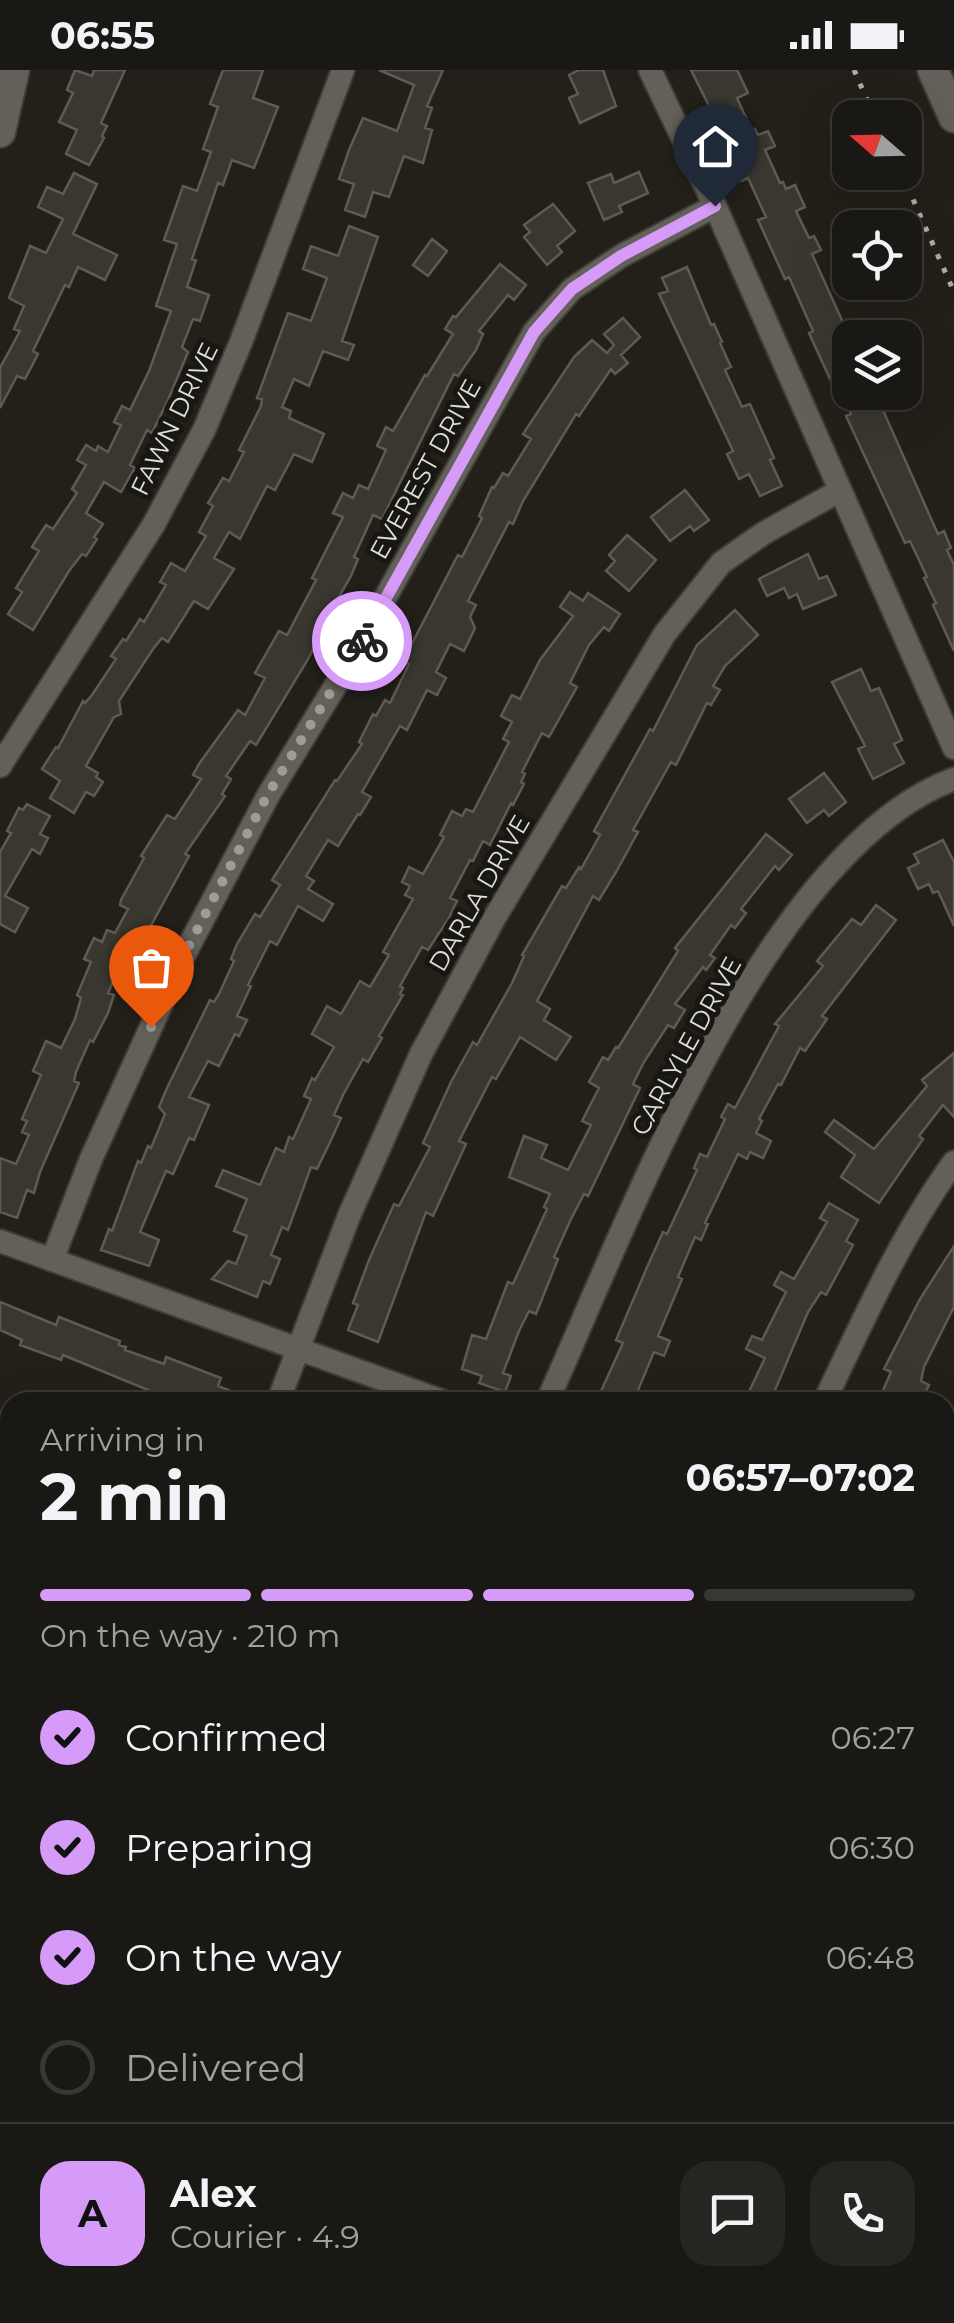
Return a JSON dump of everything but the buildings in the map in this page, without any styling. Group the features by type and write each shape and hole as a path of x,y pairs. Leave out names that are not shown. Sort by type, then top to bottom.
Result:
{"street":[{"path":"0,132 14,70"},
{"name":"FAWN DRIVE","path":"0,766 154,524 204,430 241,342 342,70"},
{"path":"650,70 715,206 954,748"},
{"path":"932,70 954,118"},
{"name":"EVEREST DRIVE","path":"52,1260 91,1159 181,961 268,794 342,675 534,332 572,289 621,256 715,206"},
{"name":"DARLA DRIVE","path":"282,1392 349,1216 421,1054 495,917 664,635 721,563 764,533 839,491"},
{"name":"CARLYLE DRIVE","path":"552,1392 666,1138 717,1037 765,960 806,899 841,858 889,814 934,787 954,780"},
{"path":"829,1392 932,1191 954,1162"},
{"path":"0,1241 417,1392"}],"railway":[{"path":"854,70 867,100"},
{"path":"909,190 954,292"}],"way so far":[{"path":"151,1027 268,794 362,641"}],"route":[{"path":"362,641 534,332 572,289 621,256 715,206"}]}
